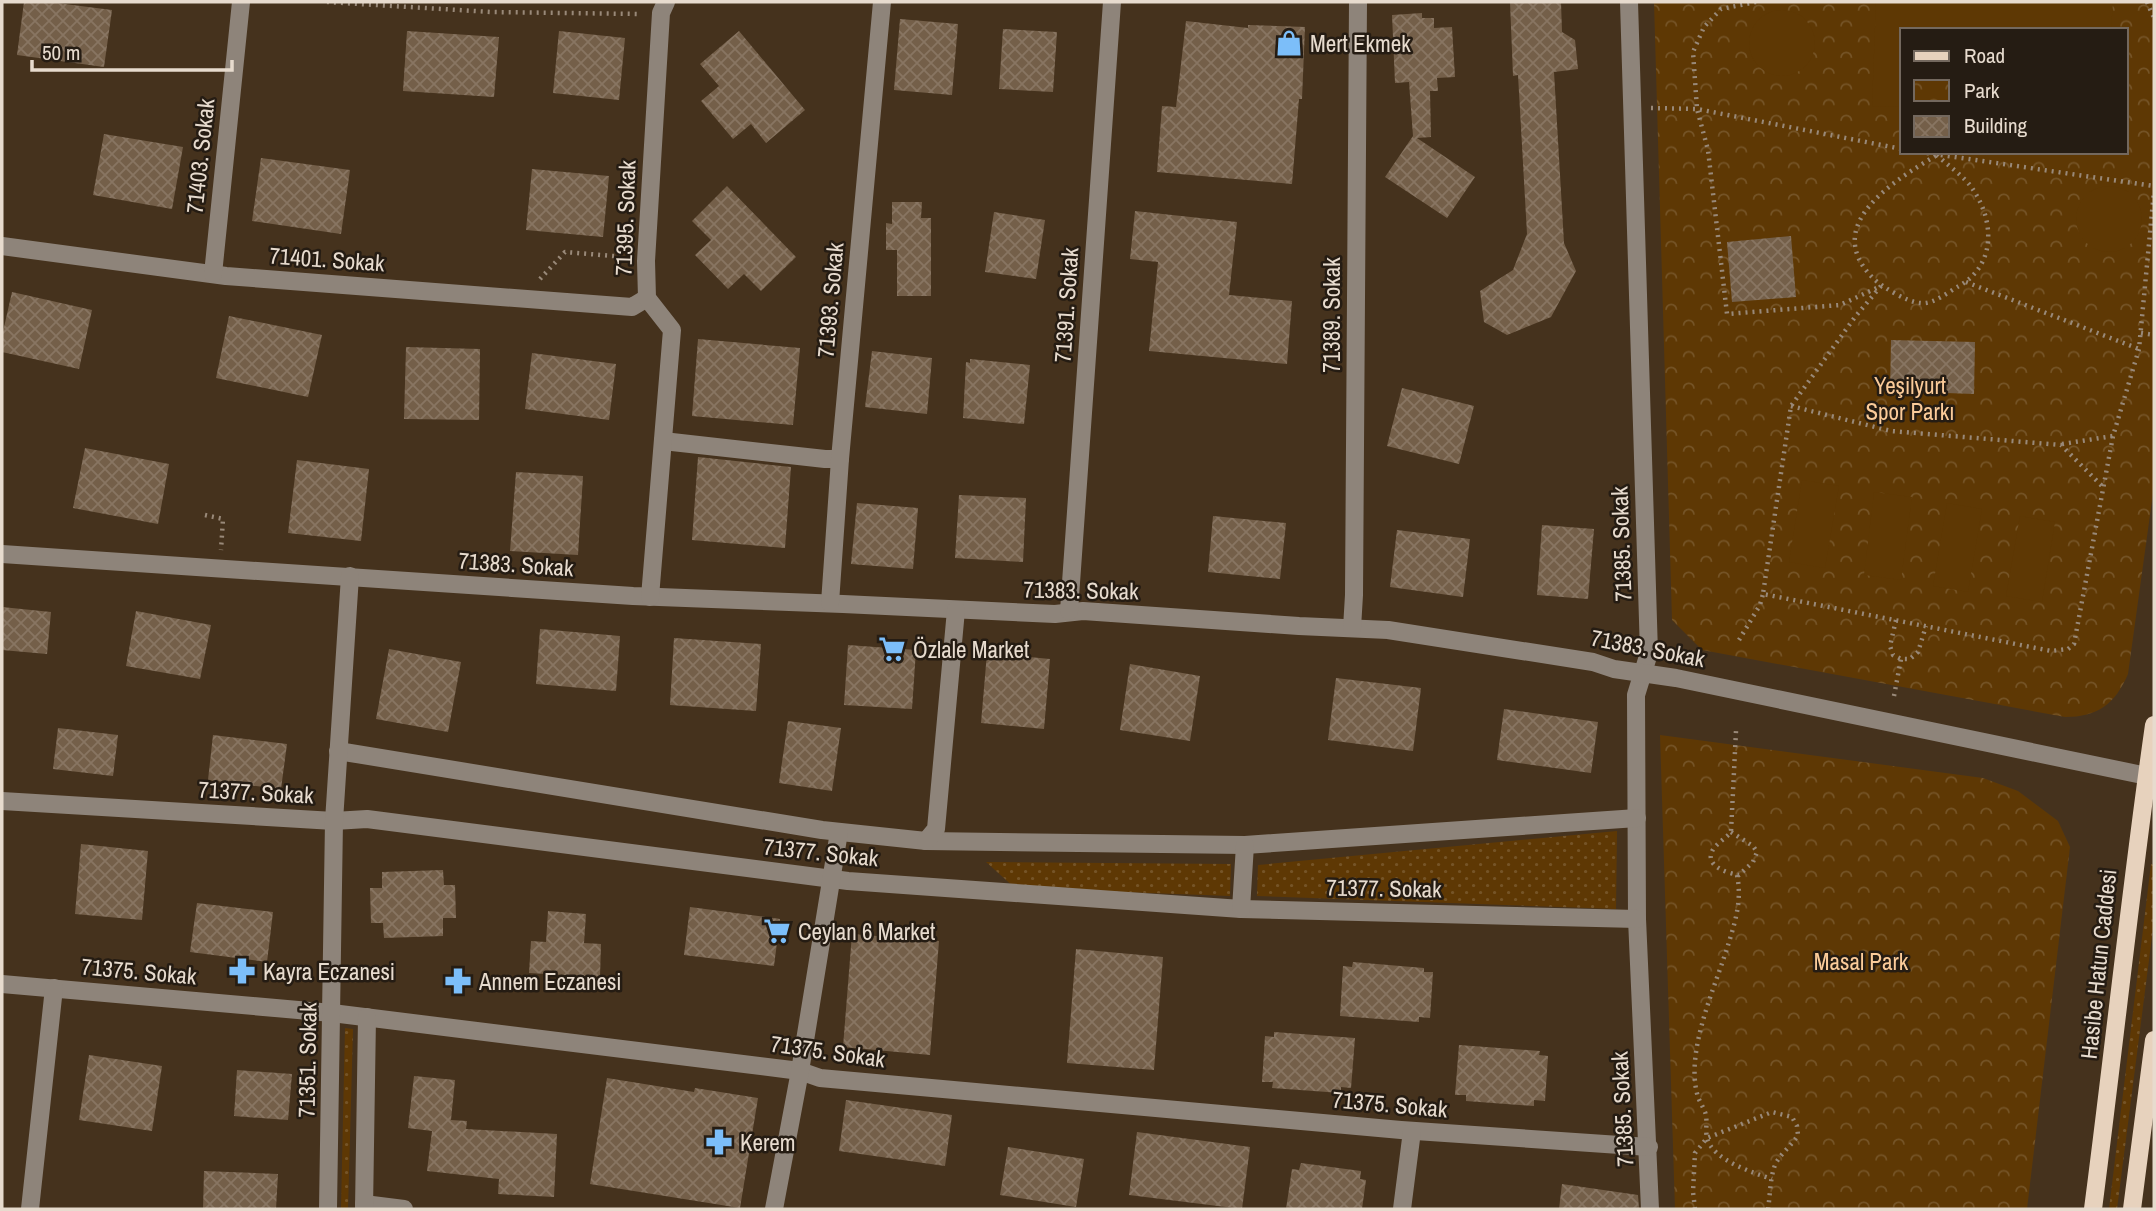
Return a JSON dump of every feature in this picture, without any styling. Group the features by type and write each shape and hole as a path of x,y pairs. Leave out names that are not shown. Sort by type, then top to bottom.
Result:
{"main road":[{"name":"Hasibe Hatun Caddesi","path":"2093,1209 2135,858 2154,725"},
{"path":"2132,1209 2148,1126 2154,1040"}],"street":[{"name":"71403. Sokak","path":"213,274 241,2"},
{"name":"71395. Sokak","path":"650,597 671,330 647,299 646,261 661,13 666,2"},
{"name":"71393. Sokak","path":"830,603 840,458 883,2"},
{"name":"71391. Sokak","path":"1069,611 1112,2"},
{"name":"71389. Sokak","path":"1352,628 1358,2"},
{"name":"71385. Sokak","path":"1629,2 1649,653 1636,695 1637,919 1650,1209"},
{"name":"71401. Sokak","path":"2,246 213,274 632,307 647,299"},
{"path":"663,441 825,459 840,458"},
{"name":"71383. Sokak","path":"2,554 650,597 1055,614 1069,611 1388,630 1593,662 1614,670 1676,678 2147,776"},
{"name":"71351. Sokak","path":"328,1209 334,821 350,576"},
{"path":"926,841 936,829 956,610"},
{"name":"71377. Sokak","path":"338,751 839,832 926,841 1245,845 1637,818"},
{"name":"71377. Sokak","path":"2,802 334,821 367,819 832,880 1241,909 1637,919"},
{"path":"774,1209 800,1071 839,832"},
{"path":"1241,909 1245,845"},
{"name":"71375. Sokak","path":"2,984 367,1017 800,1071 820,1079 1412,1131 1649,1147"},
{"path":"30,1209 54,988"},
{"path":"367,1017 364,1207 404,1209"},
{"path":"1402,1209 1412,1131"}],"path":[{"path":"327,2 492,12 641,13 641,26"},
{"path":"1756,2 1721,9 1704,27 1693,52 1697,109 1708,150 1727,314 1840,305 1881,286"},
{"path":"2147,2 2154,18"},
{"path":"1649,108 1697,109 1900,149"},
{"path":"1928,154 2154,186"},
{"path":"1937,156 1972,188 1989,222 1987,250 1977,272 1966,282 1933,301 1920,303 1881,286 1864,268 1855,246 1857,221 1881,192 1937,156"},
{"path":"1763,594 2051,651 2068,649 2074,644 2113,436 2139,349 2154,191"},
{"path":"537,283 565,252 627,257"},
{"path":"1966,282 2139,349"},
{"path":"1739,640 1760,605 1763,594 1791,406 1855,317 1881,286"},
{"path":"2141,333 2154,335"},
{"path":"1791,406 1891,431 2061,444 2113,436"},
{"path":"2061,444 2103,487"},
{"path":"205,515 223,519 221,554"},
{"path":"1896,620 1890,646 1893,655 1900,659 1910,659 1918,652 1926,626"},
{"path":"1894,696 1900,659"},
{"path":"1736,731 1731,832 1711,854 1712,862 1719,870 1737,875"},
{"path":"1731,832 1753,846 1757,852 1753,862 1737,875"},
{"path":"1737,875 1740,891 1738,913 1695,1063 1698,1096 1706,1114 1707,1138 1711,1148 1743,1170 1772,1179"},
{"path":"1695,1209 1695,1153 1707,1138 1772,1111 1792,1117 1798,1135 1773,1169 1768,1209"}],"green space":[{"name":"Yeşilyurt Spor Parkı","path":"1654,2 2154,2 2154,486 2128,674 2117,693 2104,707 2096,711 2065,717 1702,650 1672,620"},
{"path":"1876,2 2113,2 2111,28 1900,28 1900,107 1872,106"},
{"path":"1782,10 1795,13 1805,20 1812,30 1815,43 1812,56 1805,66 1795,73 1782,76 1769,73 1759,66 1752,56 1749,43 1752,30 1759,20 1769,13"},
{"path":"2109,186 2122,189 2132,196 2139,206 2142,219 2139,232 2132,242 2122,249 2109,252 2096,249 2086,242 2079,232 2076,219 2079,206 2086,196 2096,189"},
{"path":"1802,480 1839,486 1825,568 1789,562"},
{"path":"1874,492 1912,497 1901,580 1864,575"},
{"path":"1947,503 1982,509 1968,592 1933,586"},
{"path":"2020,516 2055,522 2042,602 2006,596"},
{"name":"Masal Park","path":"1660,735 1983,778 2018,791 2058,821 2070,847 2027,1209 1675,1209"},
{"path":"1617,831 1616,909 1257,896 1258,865"},
{"path":"986,862 1231,864 1230,896 1015,888"},
{"path":"2151,864 2154,865 2154,921 2117,1209 2109,1209"},
{"path":"345,1028 353,1029 348,1209 341,1209"}],"building":[{"path":"24,2 49,2 112,10 104,67 17,55"},
{"path":"1510,2 1561,2 1562,32 1575,40 1578,69 1554,72 1564,243 1576,271 1551,317 1507,335 1484,322 1480,291 1513,270 1527,234 1518,75 1513,76"},
{"path":"1422,13 1422,18 1434,18 1434,28 1452,27 1455,77 1437,78 1438,91 1430,91 1431,137 1417,138 1475,177 1447,218 1385,177 1413,136 1409,82 1395,83 1392,15"},
{"path":"900,19 958,24 952,95 894,90"},
{"path":"1186,21 1248,28 1248,25 1305,27 1302,99 1299,99 1292,184 1157,172 1162,106 1176,107"},
{"path":"1003,29 1057,32 1053,92 999,89"},
{"path":"407,31 499,37 494,97 403,91"},
{"path":"559,31 625,38 619,100 553,93"},
{"path":"739,31 805,110 766,143 751,124 733,139 701,101 719,86 700,64"},
{"path":"104,134 183,147 172,209 93,195"},
{"path":"261,158 350,170 341,234 252,221"},
{"path":"532,169 609,176 603,237 526,230"},
{"path":"727,186 796,257 761,291 744,274 728,289 695,255 711,240 692,221"},
{"path":"892,202 922,202 921,218 931,218 931,296 897,296 897,250 886,250 886,223 892,224"},
{"path":"1135,211 1237,222 1229,295 1292,301 1287,364 1149,351 1158,262 1130,259"},
{"path":"994,212 1045,220 1036,279 985,272"},
{"path":"1791,236 1796,297 1732,302 1727,242"},
{"path":"12,292 92,310 79,369 2,352 2,336"},
{"path":"229,316 322,335 308,397 216,378"},
{"path":"698,339 800,348 793,425 692,416"},
{"path":"1891,340 1975,342 1974,394 1890,391"},
{"path":"406,347 480,349 479,420 404,419"},
{"path":"872,351 932,358 927,414 865,407"},
{"path":"532,353 616,364 609,420 525,409"},
{"path":"970,359 1030,365 1024,424 963,418 966,362 970,363"},
{"path":"1402,388 1474,406 1459,464 1387,446"},
{"path":"85,448 169,464 158,524 73,508"},
{"path":"698,457 791,467 785,548 692,540"},
{"path":"297,460 369,469 361,541 288,533"},
{"path":"516,472 583,476 578,555 510,551"},
{"path":"959,495 1026,498 1023,562 955,558"},
{"path":"857,503 918,508 913,569 851,564"},
{"path":"1213,516 1286,523 1280,579 1208,572"},
{"path":"1542,525 1594,529 1588,599 1537,595"},
{"path":"1397,530 1470,539 1463,597 1390,587"},
{"path":"2,607 51,612 47,654 2,650"},
{"path":"136,611 211,625 200,679 126,666"},
{"path":"540,629 620,636 616,691 536,684"},
{"path":"674,638 761,644 756,711 670,705"},
{"path":"848,645 916,650 912,709 844,705"},
{"path":"389,649 461,662 448,732 376,719"},
{"path":"987,653 1050,659 1044,729 981,723"},
{"path":"1130,664 1200,676 1190,741 1120,730"},
{"path":"1336,678 1421,688 1413,751 1328,740"},
{"path":"1504,709 1598,722 1591,773 1497,760"},
{"path":"788,721 841,728 832,791 779,783"},
{"path":"58,728 118,735 113,776 53,769"},
{"path":"213,735 287,744 281,789 208,780"},
{"path":"81,844 148,851 142,920 75,914"},
{"path":"443,870 444,885 455,885 456,918 443,918 443,936 384,938 383,923 371,923 370,888 382,888 382,872"},
{"path":"197,903 273,912 267,962 190,952"},
{"path":"690,907 780,919 774,966 684,955"},
{"path":"548,911 586,914 584,943 601,944 600,977 529,973 531,941 546,942"},
{"path":"852,934 939,941 930,1055 843,1047"},
{"path":"1076,949 1163,957 1154,1070 1067,1063"},
{"path":"1353,962 1424,968 1424,972 1433,972 1430,1018 1419,1017 1419,1022 1340,1016 1343,966 1352,967"},
{"path":"1274,1032 1355,1038 1351,1088 1341,1087 1341,1093 1272,1088 1273,1082 1262,1082 1265,1036 1274,1037"},
{"path":"1459,1045 1540,1051 1539,1055 1548,1056 1545,1101 1534,1100 1534,1106 1466,1101 1466,1095 1455,1095"},
{"path":"89,1055 162,1066 152,1131 79,1120"},
{"path":"237,1070 292,1074 288,1120 234,1116"},
{"path":"414,1076 455,1080 451,1120 467,1121 466,1129 557,1134 554,1197 498,1194 499,1179 427,1171 432,1131 408,1128"},
{"path":"607,1078 694,1092 695,1088 758,1098 740,1208 590,1184"},
{"path":"846,1100 952,1115 945,1166 839,1151"},
{"path":"1137,1132 1250,1147 1242,1209 1129,1195"},
{"path":"1008,1147 1084,1159 1076,1207 1000,1195"},
{"path":"1301,1163 1361,1171 1360,1179 1366,1180 1362,1209 1286,1209 1292,1169 1299,1170"},
{"path":"204,1171 278,1174 276,1209 203,1209"},
{"path":"1562,1184 1638,1195 1639,1209 1559,1209"}],"place":[{"name":"Mert Ekmek","path":"1289,43"},
{"name":"Özlale Market","path":"892,649"},
{"name":"Ceylan 6 Market","path":"777,931"},
{"name":"Kayra Eczanesi","path":"242,971"},
{"name":"Annem Eczanesi","path":"458,981"},
{"name":"Kerem","path":"719,1142"}]}
